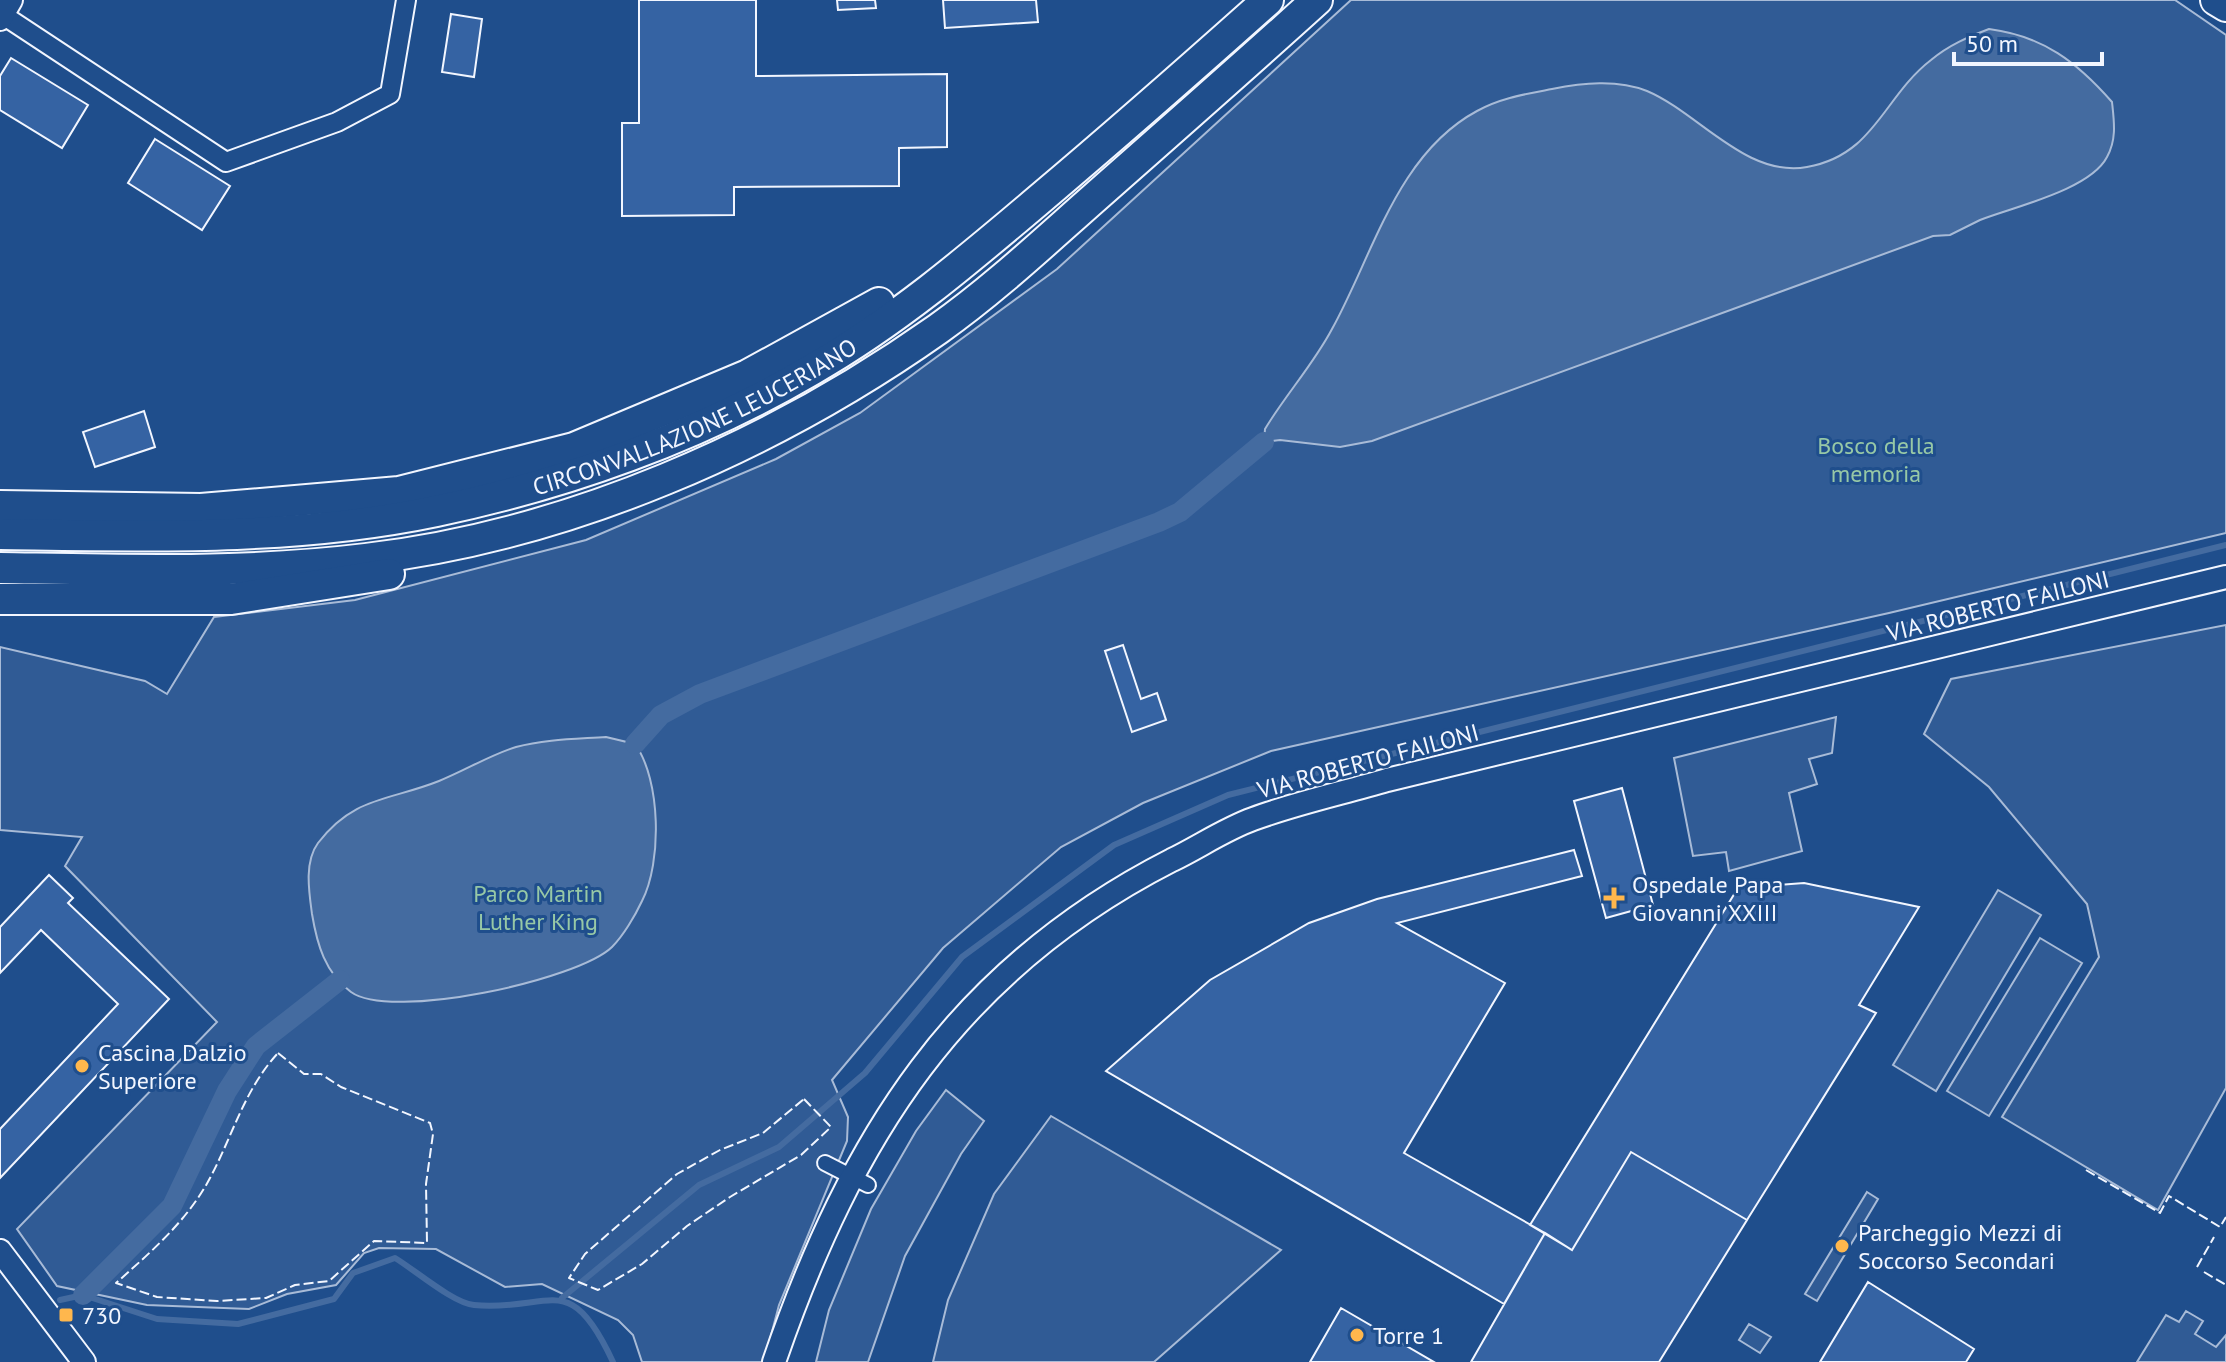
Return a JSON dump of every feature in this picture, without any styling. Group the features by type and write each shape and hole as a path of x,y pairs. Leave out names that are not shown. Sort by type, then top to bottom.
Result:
{"highway":[{"name":"CIRCONVALLAZIONE LEUCERIANO","path":"0,534 222,537 436,511 535,487 618,459 750,403 812,370 931,290 1268,0"},
{"name":"CIRCONVALLAZIONE LEUCERIANO","path":"0,568 221,571 369,559 490,535 613,499 705,461 861,378 938,329 1051,236 1317,0"},
{"path":"2216,0 2226,6"},
{"path":"0,506 201,509 399,492 574,448 748,375 865,313 940,261 989,243"},
{"path":"0,599 231,599 370,579 562,532 613,499"}],"street":[{"path":"5,11 226,162 337,122 390,94 406,0"},
{"name":"VIA ROBERTO FAILONI","path":"774,1362 816,1247 860,1180 913,1076 979,998 1051,934 1133,880 1252,819 1387,780 2226,577"},
{"path":"825,1163 860,1180"},
{"path":"0,1251 84,1362"}],"shaded area":[{"name":"Parco Martin Luther King","path":"1351,0 2175,0 2226,35 2226,533 1889,613 1271,751 1143,803 1061,847 943,948 832,1080 848,1117 847,1141 779,1305 764,1362 642,1362 633,1335 618,1320 542,1284 505,1287 436,1249 379,1248 364,1253 336,1285 287,1294 249,1309 147,1305 57,1286 17,1229 217,1022 65,866 82,837 0,830 0,647 145,681 167,694 214,617 355,600 586,540 776,459 860,413 1057,269"},
{"path":"1989,29 2026,38 2058,53 2086,75 2112,102 2114,130 2110,150 2098,169 2085,179 1950,235 1933,236 1372,441 1340,447 1280,440 1264,442 1265,429 1332,329 1407,179 1426,153 1449,130 1477,111 1513,97 1563,87 1600,83 1636,87 1666,101 1743,154 1785,168 1807,167 1848,150 1863,138 1931,60 1959,42"},
{"path":"2226,625 2226,1088 2158,1210 2002,1117 2099,957 2087,904 1989,787 1924,734 1951,679"},
{"path":"1836,717 1832,753 1809,759 1817,784 1789,793 1802,851 1729,871 1726,852 1693,856 1674,758"},
{"path":"606,737 635,744 644,759 656,821 649,885 632,919 612,947 593,960 562,972 484,993 442,999 404,1002 372,1000 351,992 342,984 329,967 320,947 309,887 311,859 318,843 331,828 359,808 439,781 516,747"},
{"path":"1998,890 2041,915 1936,1091 1893,1065"},
{"path":"2040,938 2082,963 1989,1116 1947,1091"},
{"path":"946,1090 984,1121 961,1154 905,1256 868,1362 816,1362 829,1310 871,1209 916,1131"},
{"path":"1051,1116 1281,1250 1154,1362 933,1362 948,1300 994,1194"},
{"name":"Parcheggio Mezzi di Soccorso Secondari","path":"1867,1192 1878,1199 1817,1301 1805,1294"},
{"path":"2186,1311 2203,1321 2195,1334 2216,1347 2226,1335 2226,1362 2137,1362 2166,1315 2179,1322"},
{"path":"1749,1324 1771,1337 1760,1353 1739,1340"}],"building":[{"path":"639,0 756,0 756,76 947,74 947,147 899,148 899,186 734,187 734,215 622,216 622,123 639,123"},
{"path":"837,0 875,0 876,8 838,10"},
{"path":"943,0 1036,0 1038,22 945,28"},
{"path":"451,14 482,19 474,77 442,72"},
{"path":"11,58 88,105 62,148 0,110 0,76"},
{"path":"155,139 230,186 202,230 128,183"},
{"path":"144,411 155,447 95,467 83,432"},
{"path":"1123,645 1141,699 1157,693 1166,720 1132,732 1105,651"},
{"path":"1622,788 1653,905 1606,918 1574,801"},
{"path":"1574,850 1582,876 1397,923 1505,983 1404,1153 1545,1233 1504,1304 1106,1071 1210,980 1309,923 1377,899"},
{"name":"Cascina Dalzio Superiore","path":"49,875 73,898 68,903 169,999 0,1178 0,1129 118,1004 41,930 0,973 0,927"},
{"path":"1804,883 1919,907 1859,1005 1876,1013 1747,1220 1631,1152 1572,1250 1530,1225 1738,888"},
{"path":"1631,1152 1747,1220 1659,1362 1471,1362 1545,1233 1572,1250"},
{"path":"1868,1282 1974,1349 1966,1362 1820,1362"},
{"name":"Torre 1","path":"1341,1308 1434,1362 1310,1362"}],"waterway":[{"path":"635,744 661,715 700,694 1180,512 1264,442"},
{"path":"562,1298 699,1185 779,1147 865,1073 962,957 1114,845 1228,795 2226,545"},
{"path":"83,1295 172,1206 227,1091 256,1046 340,980"},
{"path":"60,1300 83,1295 157,1319 238,1324 334,1299 353,1273 395,1258 465,1303 501,1306 556,1300 570,1304 584,1314 613,1362"}],"fence":[{"path":"278,1053 304,1074 321,1074 341,1087 430,1123 433,1134 426,1184 427,1243 374,1241 329,1281 295,1285 266,1298 217,1301 157,1297 116,1283 191,1208 210,1178 256,1082 278,1053"},
{"path":"804,1099 831,1127 801,1155 730,1197 687,1226 642,1264 598,1290 569,1278 585,1254 677,1174 720,1150 763,1133 804,1099"},
{"path":"2086,1170 2160,1213 2169,1196 2220,1227 2226,1217"},
{"path":"2197,1267 2214,1237"},
{"path":"2204,1272 2226,1285"}],"place":[{"name":"Ospedale Papa Giovanni XXIII","path":"1614,898"},
{"name":"Cascina Dalzio Superiore","path":"82,1066"},
{"name":"Parcheggio Mezzi di Soccorso Secondari","path":"1842,1246"},
{"name":"730","path":"66,1315"},
{"name":"Torre 1","path":"1357,1335"}],"park label":[{"name":"Bosco della memoria","path":"1876,459"}]}
